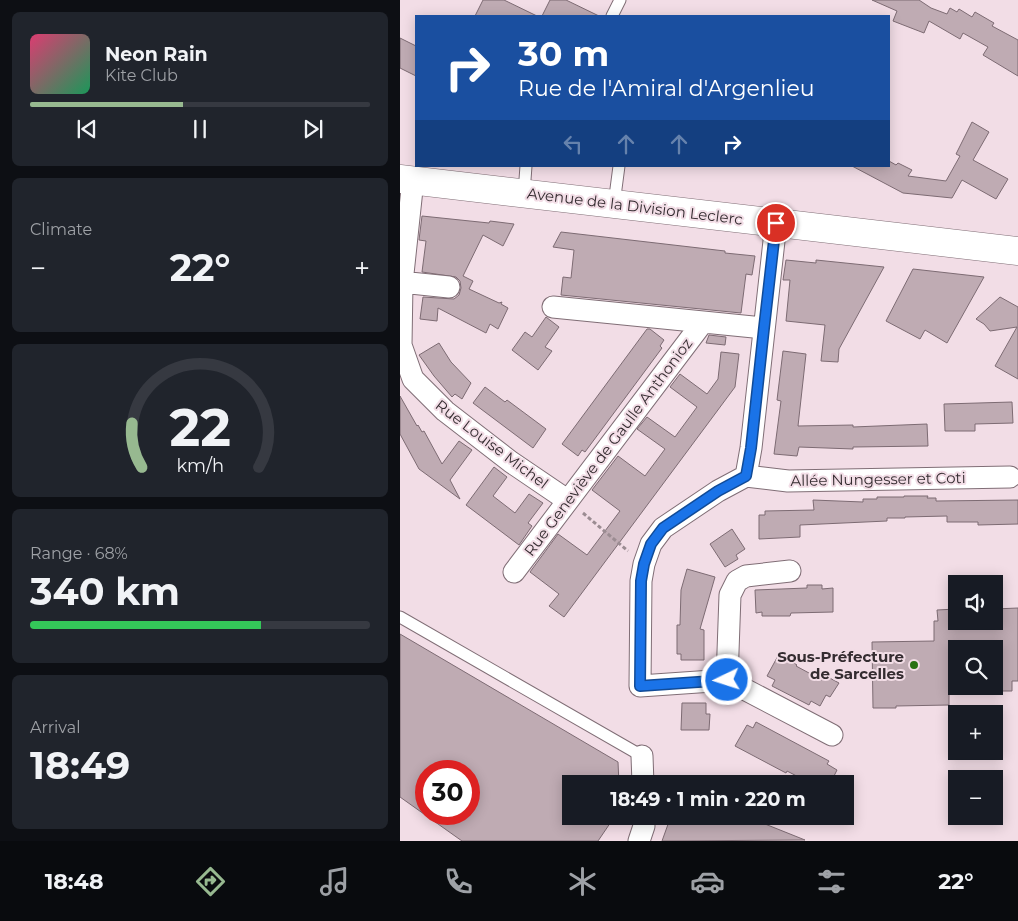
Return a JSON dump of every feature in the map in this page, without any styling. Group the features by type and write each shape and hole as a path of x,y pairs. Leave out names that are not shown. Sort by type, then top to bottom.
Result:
{"main road":[{"name":"Avenue de la Division Leclerc","path":"407,179 1018,251"}],"street":[{"name":"Rue Louise Michel","path":"407,179 401,282 401,345 413,379 445,411 511,462 567,500"},
{"path":"776,223 751,448 746,476 718,491 663,528 651,544 644,564 641,581 640,686 727,680 832,735"},
{"path":"401,282 449,287"},
{"path":"554,306 764,328"},
{"name":"Rue Geneviève de Gaulle Anthonioz","path":"514,572 702,322"},
{"name":"Allée Nungesser et Coti","path":"746,476 788,481 1010,477"},
{"path":"727,680 730,595 737,581 746,576 790,571"},
{"path":"642,756 643,775"},
{"path":"639,841 644,825"}],"lane":[{"path":"612,15 620,0"},
{"path":"524,193 526,167"},
{"path":"614,204 619,167"},
{"path":"400,616 642,756"}],"path":[{"path":"567,500 644,564"}],"building":[{"path":"483,0 504,0 535,15 476,15"},
{"path":"550,0 566,0 597,15 542,15"},
{"path":"872,0 919,0 931,8 947,14 950,8 957,12 959,9 972,17 975,12 994,23 992,26 1018,40 1018,76 983,55 988,47 963,33 960,39 929,21 924,33 893,21 897,11"},
{"path":"400,38 415,46 415,76 400,68"},
{"path":"972,122 989,132 973,160 1008,179 996,199 962,180 952,198 903,193 854,167 890,167 890,162 896,165 898,163 912,170 908,176 946,181 960,156 956,154"},
{"path":"422,216 514,224 503,246 483,235 463,276 473,281 469,289 499,303 502,302 501,304 508,308 498,329 490,324 486,333 438,308 437,321 420,319 423,297 454,299 459,295 461,288 460,281 456,277 422,272 426,241 419,240"},
{"path":"561,232 755,256 752,275 746,274 741,313 561,295 563,277 571,278 574,250 553,247"},
{"path":"786,260 816,263 816,260 884,267 839,349 838,362 821,361 825,325 786,321 790,280 783,280"},
{"path":"913,269 984,277 947,343 925,330 920,339 886,321"},
{"path":"1000,297 1018,307 1018,379 995,366 1017,327 990,331 976,319"},
{"path":"546,317 559,327 545,347 552,351 538,370 512,350 525,332 532,337"},
{"path":"647,329 650,329 664,340 660,346 662,348 585,452 582,450 578,456 562,444"},
{"path":"709,335 726,337 725,345 706,343"},
{"path":"439,343 451,362 471,383 462,399 455,394 452,397 419,355"},
{"path":"783,351 806,354 798,426 853,425 853,427 927,424 928,446 853,447 853,449 799,447 797,456 774,454 781,401 777,400"},
{"path":"721,352 739,354 735,387 564,617 549,606 559,594 530,572 558,534 587,555 620,511 592,490 618,456 645,476 665,449 637,429 647,417 675,437 697,407 670,387 680,374 707,394 718,379"},
{"path":"485,387 505,402 507,400 546,429 533,448 473,403"},
{"path":"400,396 417,426 422,432 424,431 442,464 459,441 472,450 450,480 460,499 419,469 400,434"},
{"path":"1012,402 1013,423 975,424 975,431 945,431 944,404"},
{"path":"494,467 507,477 493,496 515,513 529,494 543,503 528,523 532,526 519,545 466,505"},
{"path":"928,496 927,498 936,498 936,501 1018,500 1018,524 978,525 978,522 947,522 947,516 887,518 887,521 800,525 800,537 759,539 759,515 765,515 765,511 814,510 813,500 863,502 863,499"},
{"path":"732,529 745,549 736,555 738,559 725,567 710,544"},
{"path":"687,569 715,577 700,629 704,630 704,660 681,660 681,654 677,654 677,625 680,625 681,590"},
{"path":"807,585 822,585 822,589 833,588 833,612 791,613 790,616 762,616 762,612 756,613 755,590 807,588"},
{"name":"Sous-Préfecture de Sarcelles","path":"1018,608 1018,681 1012,681 1012,691 1003,691 1003,640 948,640 949,705 873,708 872,642 934,641 934,621 938,621 937,610 948,609 948,630 1003,630 1003,609"},
{"path":"400,634 618,762 619,775 562,775 562,825 609,825 598,841 462,841 439,825 480,825 480,760 415,760 415,808 400,797"},
{"path":"779,654 822,680 824,675 839,683 830,697 826,695 820,706 811,701 809,705 772,686 775,680 767,676"},
{"path":"682,703 706,703 706,714 710,714 709,730 681,730"},
{"path":"756,722 829,761 827,764 837,770 834,775 795,775 787,771 786,773 735,746 747,725 753,728"},
{"path":"668,825 768,825 805,840 662,841"}],"place":[{"name":"Sous-Préfecture de Sarcelles","path":"914,665"}],"route":[{"path":"727,680 640,686 641,581 644,564 651,544 663,528 718,491 746,476 751,448 776,223"}]}
